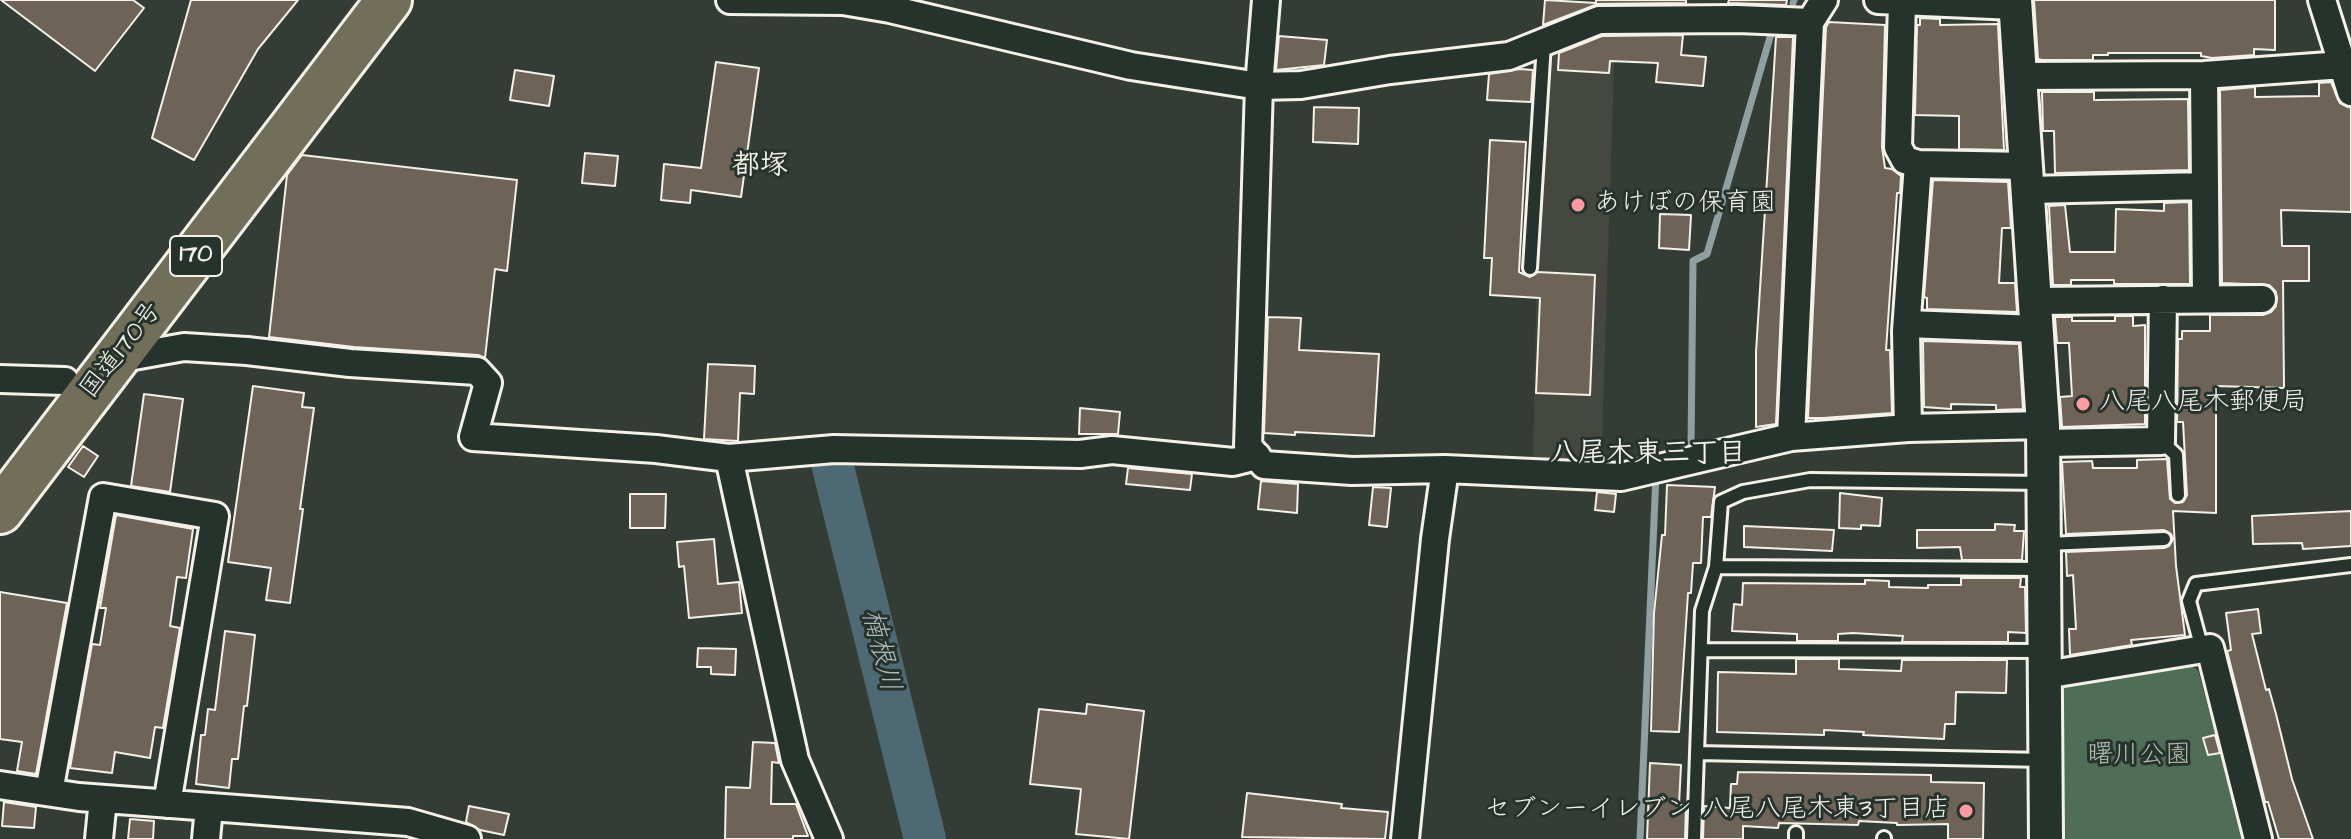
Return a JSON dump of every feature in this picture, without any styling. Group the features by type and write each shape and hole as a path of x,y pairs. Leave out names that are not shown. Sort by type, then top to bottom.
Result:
{"highway":[{"name":"国道170号","path":"0,466 360,0"},
{"name":"国道170号","path":"0,511 389,0"}],"street":[{"path":"730,0 843,1 1131,66 1259,86 1301,85 1390,70 1509,56 1599,20 1653,10 1817,11 1791,437"},
{"path":"1266,0 1259,86 1248,446 1264,465 1352,471 1445,469 1621,477 1791,437 1908,428 2161,441 2163,299"},
{"path":"1580,28 1584,0"},
{"path":"2322,0 2351,92"},
{"path":"2046,839 2043,434 2036,315 2027,178 2021,76 2015,3 1890,1 1898,147 1905,160 2027,178 2205,186"},
{"path":"2021,76 2204,75 2343,65"},
{"path":"2204,75 2206,298"},
{"path":"1908,428 1907,324 1918,164"},
{"path":"1907,324 2036,315 2163,299 2262,299"},
{"path":"117,359 184,347 477,371 488,383 473,437 656,449 729,458 834,449 1080,454 1112,450 1233,462 1257,456"},
{"path":"0,379 65,381"},
{"path":"729,458 795,760 829,839"},
{"path":"1405,839 1435,539 1445,469"},
{"path":"49,792 103,497 215,516 167,804"},
{"path":"2045,663 2210,648 2258,839"},
{"path":"0,785 103,799 408,822 467,839"},
{"path":"99,839 103,799"},
{"path":"206,839 209,807"}],"lane":[{"path":"1530,268 1544,43"},
{"path":"2161,441 2176,455 2178,495"},
{"path":"1694,839 1702,611 1716,567 1721,502 1743,492 1810,480 2044,483"},
{"path":"1716,567 2044,556 2164,539"},
{"path":"2202,649 2189,601 2196,584 2351,565"},
{"path":"1701,650 2045,663"},
{"path":"1697,753 2045,760"}],"shaded area":[{"path":"1615,35 1601,469 1533,464 1537,271 1553,50 1587,37"}],"green space":[{"name":"曙川公園","path":"2186,663 2198,670 2244,839 2060,839 2058,688"}],"building":[{"path":"1,0 133,0 144,8 95,71"},
{"path":"191,0 298,0 258,49 194,160 152,138"},
{"path":"1545,0 1596,3 1596,0 1686,0 1686,3 1598,4 1543,25"},
{"path":"1729,0 1787,0 1786,5 1728,3"},
{"path":"2034,0 2275,0 2275,50 2254,49 2254,55 2212,58 2201,56 2201,53 2108,53 2093,55 2093,60 2042,60 2038,59"},
{"path":"1920,18 1940,19 1940,25 1998,24 2004,150 1959,149 1959,116 1915,115 1917,25 1920,25"},
{"path":"1829,22 1885,25 1882,147 1885,168 1901,176 1900,193 1897,193 1886,350 1890,350 1892,413 1808,418 1826,27"},
{"path":"1683,35 1681,55 1706,57 1703,86 1656,82 1658,63 1610,61 1609,73 1558,70 1559,53 1602,36"},
{"path":"1279,36 1327,40 1324,65 1276,70"},
{"path":"1776,37 1793,37 1776,424 1756,427 1756,352"},
{"path":"716,62 759,68 741,197 691,190 690,203 661,200 664,164 701,168"},
{"path":"515,70 554,76 549,106 510,100"},
{"path":"1533,70 1531,102 1487,100 1489,74"},
{"path":"2331,82 2340,103 2351,108 2351,212 2281,210 2282,246 2309,246 2309,281 2283,281 2284,388 2216,386 2216,513 2173,511 2185,635 2131,640 2132,645 2070,655 2069,629 2076,629 2073,575 2067,576 2066,552 2164,548 2173,539 2164,530 2066,534 2062,462 2092,461 2093,468 2137,468 2137,460 2167,459 2170,499 2175,503 2183,502 2187,495 2183,422 2177,422 2178,339 2182,339 2182,331 2210,331 2210,315 2263,315 2276,306 2276,292 2269,285 2222,283 2220,90 2255,87 2255,97 2319,96 2319,83"},
{"path":"2042,92 2094,92 2094,100 2188,99 2189,170 2055,173 2054,131 2043,131"},
{"path":"1314,107 1359,108 1358,144 1313,142"},
{"path":"1490,140 1526,142 1519,272 1530,277 1538,272 1595,275 1590,395 1536,393 1540,298 1490,295 1492,258 1484,258"},
{"path":"585,153 618,156 615,186 582,183"},
{"path":"302,155 517,180 507,271 495,269 485,358 269,337 287,175"},
{"path":"1933,180 2008,182 2011,228 2002,228 1999,283 2015,283 2017,312 1927,309 1927,298 1924,297"},
{"path":"2189,202 2190,284 2114,284 2114,280 2071,280 2071,285 2053,285 2049,206 2065,205 2070,252 2115,252 2116,209 2164,211 2164,203"},
{"path":"1660,214 1691,215 1689,250 1659,248"},
{"path":"2115,316 2133,316 2133,326 2145,325 2145,424 2062,427 2060,397 2072,396 2069,343 2057,343 2055,317 2072,317 2072,321 2115,321"},
{"path":"1268,317 1301,318 1299,350 1379,354 1374,436 1264,433"},
{"path":"1923,341 2019,344 2023,409 1996,410 1996,405 1951,404 1951,409 1924,407"},
{"path":"708,364 755,366 754,394 740,393 738,441 704,439"},
{"path":"253,386 304,393 302,407 314,408 290,603 266,600 271,568 228,562"},
{"path":"144,394 183,399 170,492 131,486"},
{"path":"1080,408 1120,412 1118,434 1079,434"},
{"path":"83,446 98,456 84,477 68,467"},
{"path":"1128,468 1192,474 1190,490 1126,484"},
{"path":"1261,481 1298,484 1297,513 1258,509"},
{"path":"1667,485 1715,487 1711,517 1703,517 1701,563 1693,563 1691,593 1688,593 1679,732 1651,731 1654,613 1662,535 1665,535"},
{"path":"1373,487 1391,488 1387,527 1369,525"},
{"path":"1597,492 1616,494 1614,512 1595,510"},
{"path":"1840,493 1882,498 1880,526 1839,528"},
{"path":"630,494 666,494 665,528 630,528"},
{"path":"2351,511 2351,546 2303,549 2302,543 2253,544 2252,516"},
{"path":"116,515 193,529 186,578 177,577 170,626 180,628 163,728 155,727 150,758 115,752 112,773 70,768 92,644 100,645 106,608 100,608"},
{"path":"1995,524 2015,525 2014,531 2024,531 2022,560 1962,560 1960,547 1917,548 1917,530 1995,530"},
{"path":"1744,526 1834,530 1832,551 1744,547"},
{"path":"714,539 718,584 739,582 742,613 689,618 684,566 679,567 677,542"},
{"path":"1961,578 2021,578 2020,587 2025,587 2026,633 2008,632 2008,642 1902,642 1903,636 1853,633 1838,634 1838,641 1797,641 1797,634 1732,631 1734,604 1742,605 1743,583 1865,584 1865,580 1889,581 1889,587 1928,588 1928,585 1961,585"},
{"path":"0,592 67,603 36,774 17,771 22,742 0,739"},
{"path":"2258,609 2261,633 2252,634 2292,779 2313,839 2279,839 2268,802 2265,802 2227,651 2231,650 2226,613"},
{"path":"225,631 255,635 238,759 232,759 229,788 196,784 201,735 205,735 208,709 215,710"},
{"path":"698,648 736,649 735,675 711,674 711,667 697,667"},
{"path":"1796,659 1839,659 1839,669 1901,671 1902,660 2007,660 2006,693 1956,692 1955,724 1945,724 1944,739 1824,730 1824,735 1717,732 1718,672 1796,674"},
{"path":"1087,704 1144,711 1129,839 1076,834 1081,789 1030,784 1039,709 1086,714"},
{"path":"2215,735 2220,753 2208,755 2203,738"},
{"path":"753,742 775,743 779,763 772,762 771,804 796,804 808,836 793,836 793,839 725,839 726,787 750,788"},
{"path":"1650,763 1681,765 1679,805 1686,805 1685,839 1647,839"},
{"path":"1738,772 1931,775 1931,782 1984,783 1983,839 1948,839 1948,824 1897,825 1859,821 1858,825 1779,823 1778,828 1743,826 1743,839 1703,839 1704,806 1730,808 1731,784 1737,784"},
{"path":"1247,793 1388,812 1385,839 1242,837"},
{"path":"4,802 36,807 34,828 2,826"},
{"path":"469,806 509,814 504,835 480,830 466,822"},
{"path":"130,819 154,821 153,839 128,839"}],"waterway":[{"path":"1691,449 1693,261 1707,254 1773,27"},
{"name":"楠根川","path":"832,463 925,839"},
{"path":"1640,839 1656,475"}],"place":[{"name":"あけぼの保育園","path":"1578,205"},
{"name":"八尾八尾木郵便局","path":"2083,404"},
{"name":"セブンーイレブン 八尾八尾木東3丁目店","path":"1966,811"}],"district":[{"name":"都塚","path":"760,167"},
{"name":"八尾木東三丁目","path":"1648,455"}]}
